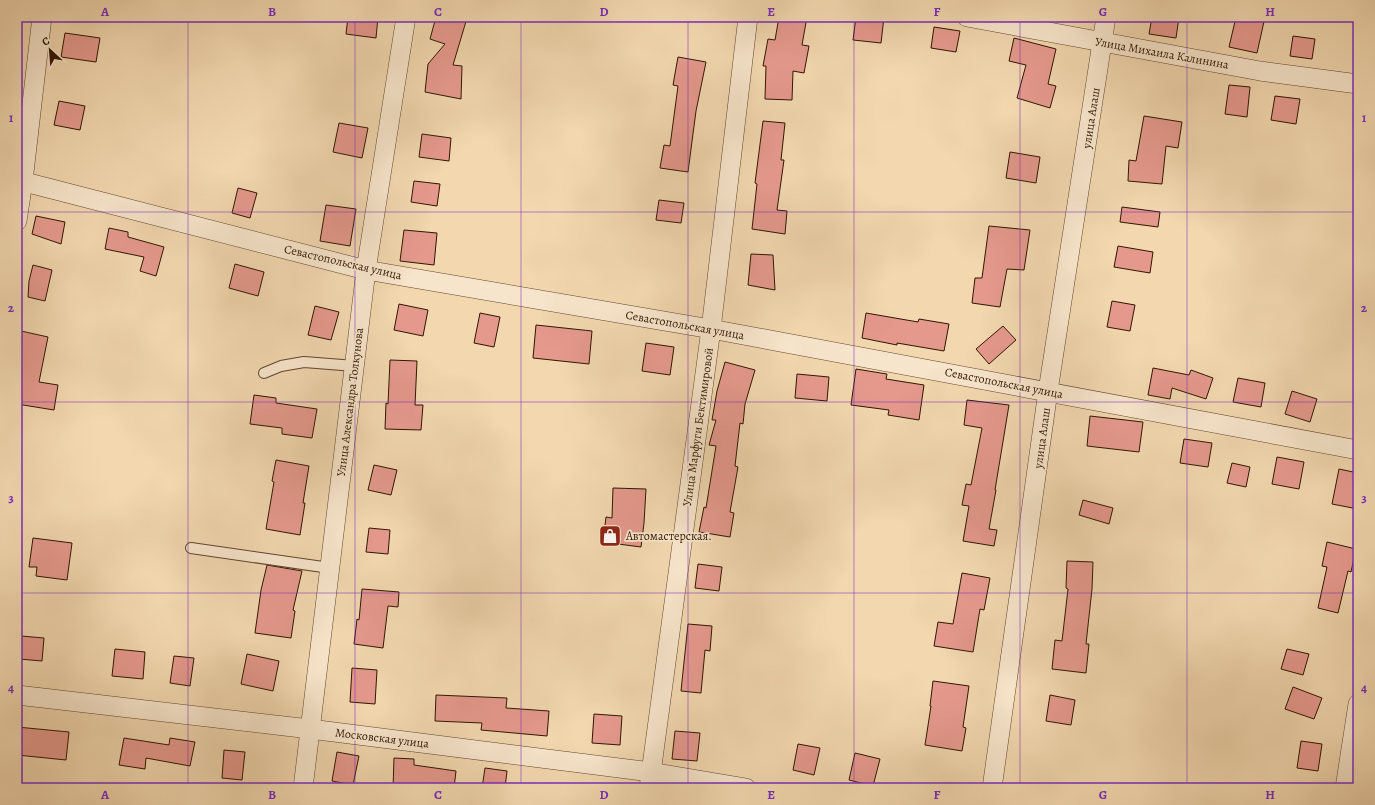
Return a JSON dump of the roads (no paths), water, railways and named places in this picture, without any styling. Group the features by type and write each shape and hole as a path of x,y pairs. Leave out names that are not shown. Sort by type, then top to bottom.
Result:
{"street":[{"path":"17,222 20,180 42,17"},
{"name":"Улица Александра Толкунова","path":"303,788 366,270 406,17"},
{"name":"Улица Марфуги Бектимировой","path":"650,780 711,329 748,17"},
{"name":"Улица Михаила Калинина","path":"967,17 1260,71 1358,84"},
{"name":"улица Алаш","path":"992,788 1048,392 1106,17"},
{"name":"Севастопольская улица","path":"20,180 366,270 711,329 1358,450"},
{"name":"Московская улица","path":"17,694 310,729 650,780 746,788"},
{"path":"1345,788 1358,704"}],"lane":[{"path":"264,373 281,366 304,362 354,366"},
{"path":"191,548 330,568"}],"place":[{"name":"Автомастерская.","path":"610,536"}]}
